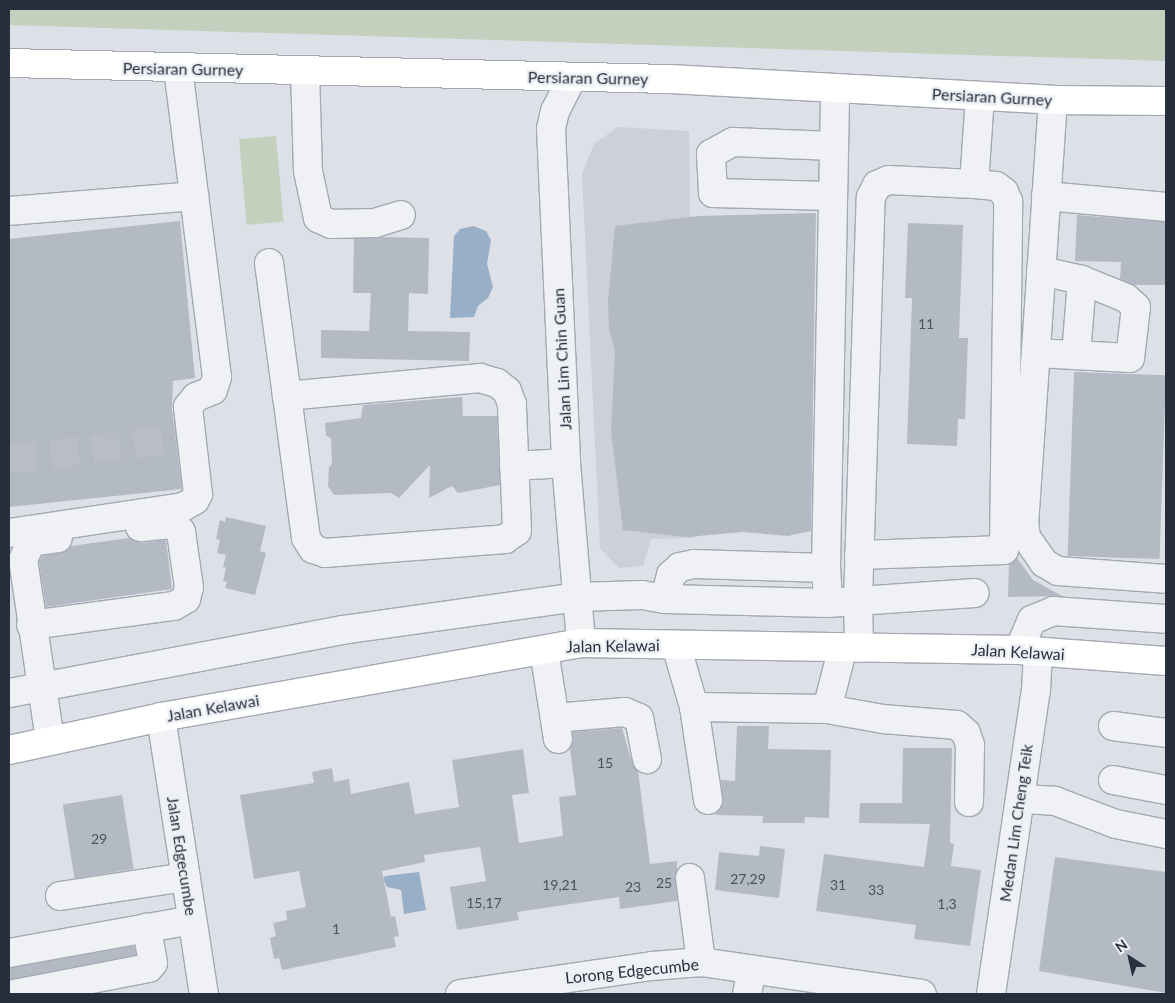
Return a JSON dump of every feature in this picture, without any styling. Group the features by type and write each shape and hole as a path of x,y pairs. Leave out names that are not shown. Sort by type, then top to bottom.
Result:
{"main road":[{"name":"Persiaran Gurney","path":"9,63 178,69 670,79 834,90 1053,100 1166,101"},
{"name":"Jalan Kelawai","path":"9,750 160,717 581,644 1028,651 1166,661"}],"street":[{"path":"9,533 189,505 195,500 199,488 185,438 188,407 196,397 213,390 217,377 178,69"},
{"path":"306,71 308,171 318,218 331,224 357,224 387,221 401,215"},
{"name":"Jalan Lim Chin Guan","path":"572,78 555,111 551,129 566,463 581,644"},
{"path":"828,603 826,568 834,90"},
{"path":"974,184 980,96"},
{"path":"1053,100 1024,521 1033,552 1044,563 1058,571 1166,579"},
{"path":"831,196 713,193 711,154 733,142 833,146"},
{"path":"827,710 851,647 858,601 859,555 873,190 889,180 996,186 1004,192 1008,201 1004,550 859,555"},
{"path":"9,211 194,196"},
{"path":"1046,196 1166,207"},
{"path":"269,263 306,538 318,552 512,537 518,524 512,404 507,391 497,383 480,378 287,396"},
{"path":"1036,353 1130,358 1136,307 1126,298 1082,280 1041,271"},
{"path":"1076,355 1082,280"},
{"path":"514,466 566,463"},
{"path":"31,625 181,604 189,594 181,532 177,527 164,524 31,542 23,560 31,625 50,740"},
{"path":"665,599 671,575 680,567 694,564 826,568"},
{"path":"9,693 342,630 577,596 642,595 665,599 828,603 975,593"},
{"name":"Medan Lim Cheng Teik","path":"990,994 1020,799 1028,651 1032,620 1053,611 1166,619"},
{"path":"676,645 694,707 708,800"},
{"path":"544,650 557,729 625,712 639,718 647,759"},
{"path":"694,707 827,710 883,719 957,725 966,733 970,745 969,802"},
{"name":"Jalan Edgecumbe","path":"160,717 204,994"},
{"path":"1113,726 1166,733"},
{"path":"1113,780 1166,790"},
{"path":"1020,799 1056,801 1116,824 1166,834"},
{"path":"60,896 186,878"},
{"path":"690,878 701,962"},
{"path":"9,952 192,920"},
{"path":"14,994 149,968 153,963 147,928"},
{"name":"Lorong Edgecumbe","path":"460,994 652,966 701,962 750,982 922,994"}],"shaded area":[{"path":"618,127 689,131 695,538 651,539 643,566 619,568 600,548 582,174 594,144"}],"green space":[{"path":"9,9 1166,9 1166,61 9,25"},
{"path":"276,136 283,222 247,225 239,139"}],"water":[{"path":"473,226 486,231 491,240 487,264 493,287 488,298 478,306 474,317 450,318 454,236 460,229"},
{"path":"419,872 426,910 404,914 401,890 387,887 383,879 385,876"}],"building":[{"path":"816,213 811,531 788,536 743,532 687,537 623,530 611,431 615,352 609,328 608,301 615,226 698,216"},
{"path":"1077,215 1166,222 1166,285 1134,285 1120,279 1121,262 1075,261"},
{"path":"180,221 195,378 173,381 172,409 182,489 9,507 9,239"},
{"path":"908,223 963,225 959,338 968,338 965,419 958,419 957,446 907,444 912,298 905,298"},
{"path":"382,237 429,238 428,294 409,293 408,331 470,332 469,361 321,358 321,330 369,331 371,293 353,293 354,239"},
{"path":"1074,372 1166,375 1160,559 1068,556"},
{"path":"462,397 463,416 497,416 500,485 458,493 452,486 429,498 430,465 399,498 391,493 334,495 328,486 329,467 332,464 331,439 326,435 325,423 361,418 363,405"},
{"path":"226,517 266,526 260,551 266,553 255,595 225,588 227,582 223,581 226,568 223,567 226,555 217,553 220,540 216,539 220,520 225,522"},
{"path":"129,538 141,543 166,540 172,589 46,607 39,562 42,556 61,553 71,546"},
{"path":"1017,558 1033,580 1062,596 1008,597 1009,564"},
{"path":"737,726 769,726 768,749 831,750 829,818 805,817 804,823 762,823 763,816 715,815 723,805 721,780 735,781"},
{"path":"622,728 632,762 638,771 650,864 677,861 677,901 620,909 619,897 517,912 519,920 457,930 450,887 486,881 480,847 424,855 425,862 382,871 391,917 395,916 399,936 394,937 396,947 282,970 279,958 274,959 270,938 276,936 273,923 287,920 286,911 306,907 299,871 254,879 240,795 314,783 312,772 332,768 334,782 349,779 351,794 409,782 415,814 459,807 452,760 523,749 529,793 512,795 519,843 563,836 559,797 576,795 570,748 573,732"},
{"path":"903,748 952,748 950,843 954,844 951,866 981,870 970,946 914,939 916,925 816,911 824,854 924,867 930,824 859,823 860,803 902,803"},
{"path":"122,795 134,869 74,878 63,804"},
{"path":"760,846 785,849 779,898 715,890 719,852 759,856"},
{"path":"1055,857 1166,872 1166,993 1039,971"},
{"path":"134,946 136,955 9,980 9,968"}],"tunnel":[{"path":"9,459 178,439"}]}
